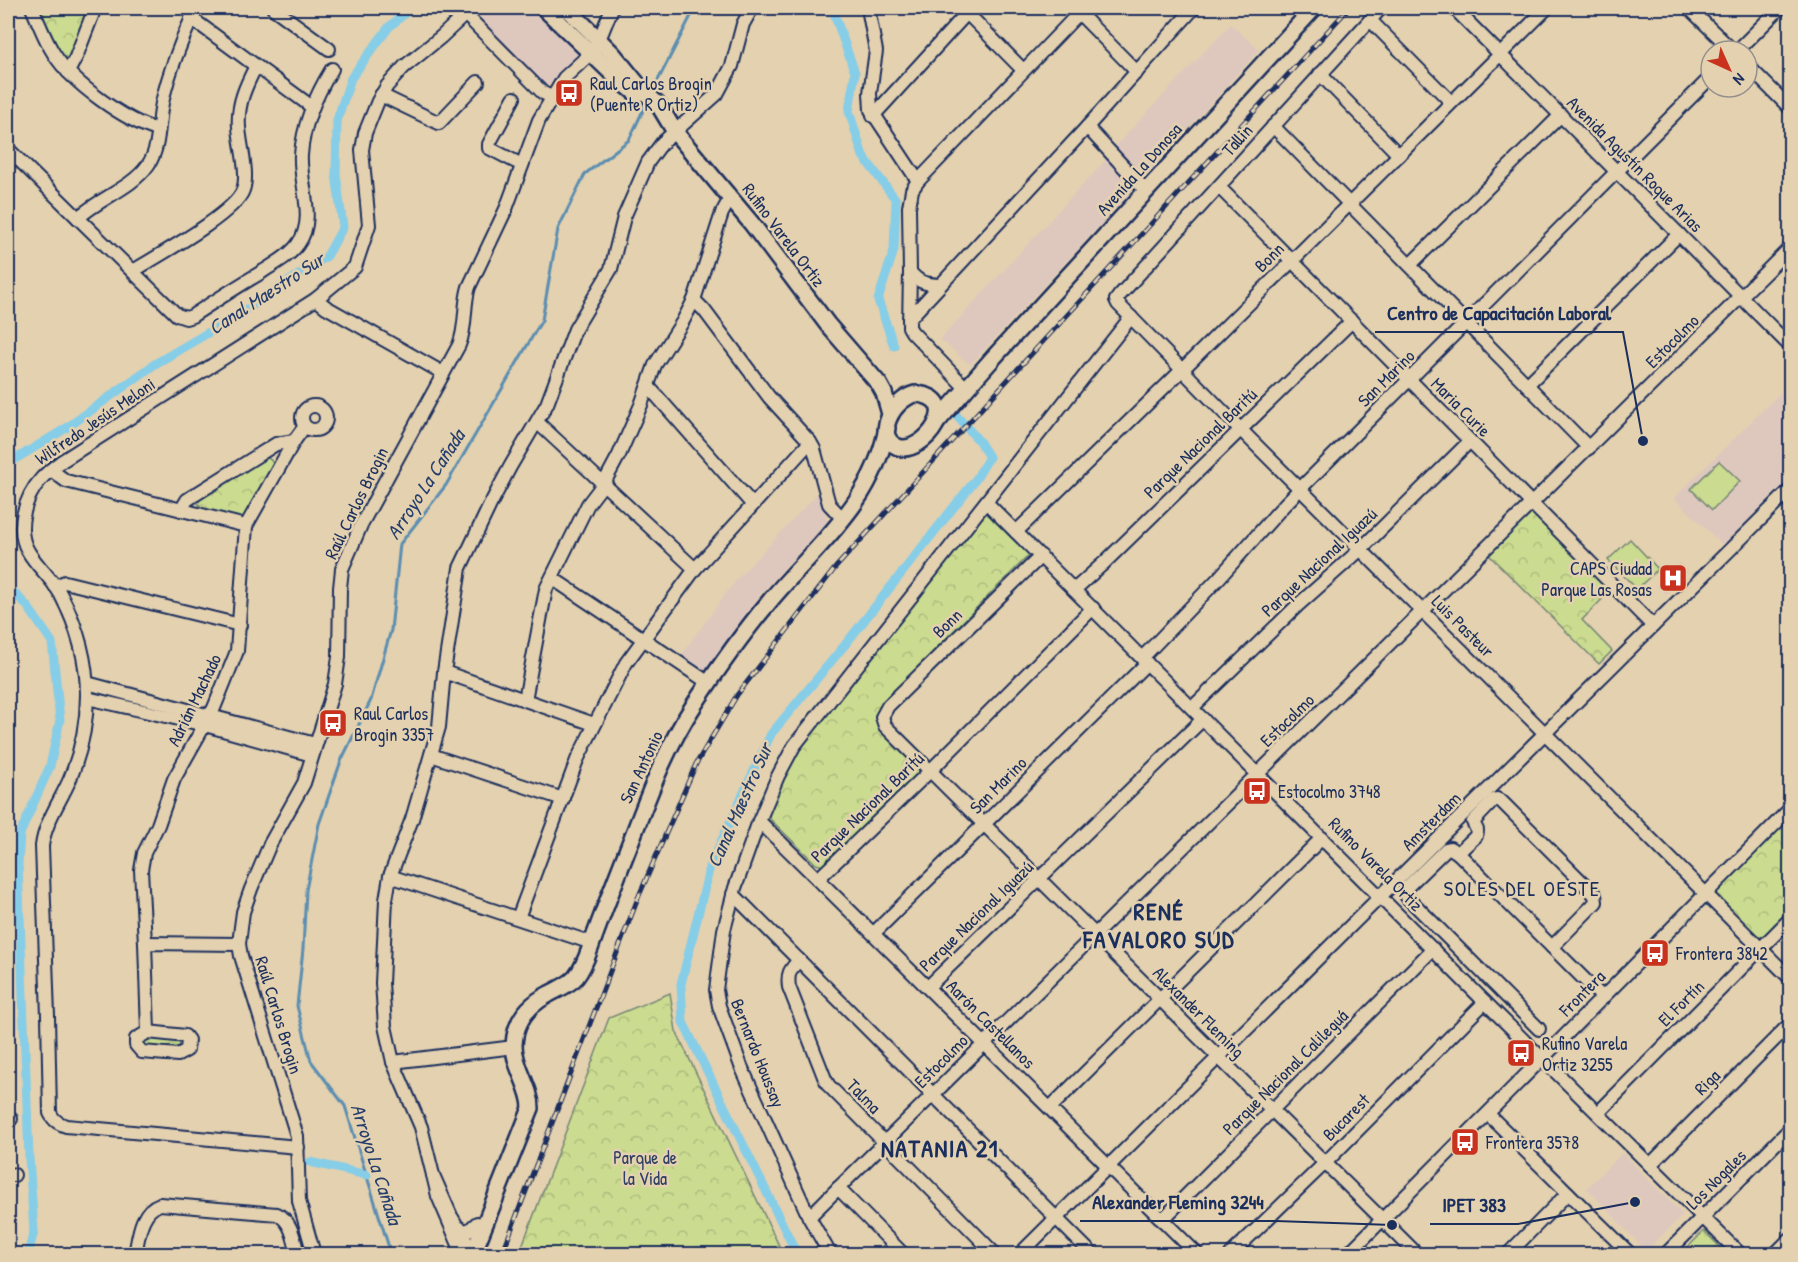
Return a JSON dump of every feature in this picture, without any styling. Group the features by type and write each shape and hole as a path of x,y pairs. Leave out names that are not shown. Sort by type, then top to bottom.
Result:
{"main road":[{"path":"544,8 595,46"},
{"path":"567,8 595,46"},
{"name":"Avenida La Donosa","path":"937,422 1314,8"},
{"name":"Rufino Varela Ortiz","path":"595,46 615,76 637,89 673,128 731,197 828,325 867,369 884,393 888,421"},
{"name":"Avenida La Donosa","path":"921,395 937,397 946,394 962,384 994,357"},
{"name":"Rufino Varela Ortiz","path":"867,369 896,389 921,395"},
{"path":"921,395 935,400 940,408 937,422 914,446 904,448 894,444 889,438 888,421 898,404 904,399 921,395"},
{"name":"San Antonio","path":"514,1047 518,1026 529,1008 536,1001 563,987 576,977 582,967 650,792 676,738 709,683 768,603 858,500 881,453 888,421"},
{"name":"San Antonio","path":"868,483 886,462 904,448"},
{"path":"468,1253 529,1116 531,1103 514,1047"},
{"path":"468,1253 477,1223 520,1117 524,1104 525,1087"}],"street":[{"path":"32,8 52,52 68,72 116,111 146,127 158,130"},
{"path":"68,72 95,8"},
{"path":"273,8 328,49"},
{"name":"Raúl Carlos Brogin","path":"314,1254 299,1201 297,1136 241,956 239,944 243,912 270,844 304,783 335,684 338,670 342,569 361,525 462,338 466,295 506,209 539,120 564,78 595,46 612,8"},
{"path":"468,1253 460,1244 438,1196 421,1127 393,1062 385,1026 382,991 386,900 390,876 412,819 441,714 444,672 458,576 463,560 510,467 547,404 575,329 611,269 624,217 648,162 673,128 709,103 722,86 732,66 743,24 752,8"},
{"path":"868,8 876,51 869,102 873,116 918,181"},
{"path":"909,319 1087,127 1192,8"},
{"name":"Tallin","path":"1119,296 1381,8"},
{"name":"Avenida Agustín Roque Arias","path":"1454,8 1791,346"},
{"name":"Bonn","path":"1016,532 1547,8"},
{"path":"1689,8 1722,39"},
{"path":"1748,39 1780,8"},
{"path":"873,116 964,10 1023,70"},
{"path":"962,384 909,327 910,197 918,181 1076,10 1137,72"},
{"path":"469,11 543,93 552,97"},
{"name":"Wilfredo Jesús Meloni","path":"298,1147 66,1126 55,1121 50,1113 42,846 46,828 70,778 83,734 87,683 79,635 75,625 55,586 27,550 23,535 24,512 28,498 41,478 51,470 316,299 355,267 367,234 369,217 362,150 373,112 381,95 396,75 469,11"},
{"path":"78,218 88,208 131,182 149,164 153,154 164,94 194,13 256,66 312,107"},
{"path":"1370,20 1451,102"},
{"path":"133,271 221,216 243,192 244,173 239,114 246,87 256,66"},
{"path":"8,149 177,315 186,318 290,253 303,238 307,216 300,157 304,133 318,93 332,69"},
{"path":"1320,75 1399,155"},
{"path":"1759,77 1791,108"},
{"path":"381,95 439,123 478,82"},
{"name":"San Marino","path":"874,933 984,825 1145,660 1300,488 1699,89"},
{"path":"514,98 489,148 522,165"},
{"path":"1410,265 1561,115"},
{"path":"1273,126 1588,448"},
{"path":"1087,127 1146,191"},
{"name":"Maria Curie","path":"1219,187 1653,626"},
{"path":"525,700 546,589 588,504 604,483 632,429 655,365 694,300 722,213 731,197"},
{"path":"1527,385 1679,234"},
{"name":"Estocolmo","path":"809,1217 1791,248"},
{"path":"910,272 919,282 927,285 940,285"},
{"name":"Luis Pasteur","path":"1119,296 1116,300 1118,304 1240,429 1791,978"},
{"path":"316,299 326,307 442,373"},
{"path":"694,300 769,397 810,442 829,504 843,519"},
{"name":"Bernardo Houssay","path":"830,1254 809,1217 741,1066 717,998 724,930 733,894 759,821 778,776 794,746 1131,317"},
{"name":"Parque Nacional Baritú","path":"1074,590 1352,321"},
{"path":"648,386 752,504"},
{"path":"537,422 694,569"},
{"name":"Adrián Machado","path":"148,1032 141,870 144,853 158,825 174,779 207,721 237,651 246,526 294,441 305,426"},
{"path":"181,510 187,500 276,444 294,441"},
{"name":"Parque Nacional Iguazú","path":"1192,708 1298,605 1361,549 1470,441"},
{"path":"518,918 577,760 626,663 694,569 810,442"},
{"path":"51,470 66,481 246,526"},
{"name":"Amsterdam","path":"1020,1254 1791,490"},
{"name":"Rufino Varela Ortiz","path":"986,501 1485,1002 1740,1254"},
{"name":"Bonn","path":"882,717 888,706 1041,556"},
{"path":"552,578 709,683"},
{"path":"55,586 65,582 240,625"},
{"name":"Parque Nacional Baritú","path":"818,879 1093,608"},
{"path":"444,672 594,724"},
{"path":"87,683 207,721 314,749"},
{"path":"87,698 207,721"},
{"name":"Alexander Fleming","path":"882,717 885,726 1417,1254"},
{"name":"Parque Nacional Iguazú","path":"928,987 1203,719"},
{"path":"431,755 563,799"},
{"path":"1458,853 1476,836 1477,830 1473,822 1494,800 1501,801 1595,895 1596,903 1552,946"},
{"name":"Frontera","path":"1348,1254 1791,809"},
{"name":"Aarón Castellanos","path":"759,821 1197,1254"},
{"path":"1050,1108 1322,838"},
{"path":"1539,1029 1407,897 1405,893 1407,887 1446,849 1450,848 1458,853 1603,998"},
{"path":"390,876 592,943"},
{"path":"733,894 1092,1254"},
{"name":"El Fortín","path":"1598,1113 1791,919"},
{"path":"145,943 239,944"},
{"name":"Parque Nacional Calileguá","path":"1162,1220 1433,949"},
{"name":"Talma","path":"799,960 790,971 789,987 825,1079 995,1254"},
{"name":"Bucarest","path":"1231,1254 1485,1002"},
{"name":"Riga","path":"1650,1165 1791,1024"},
{"path":"393,1062 514,1047"},
{"path":"1488,1114 1630,1254"},
{"name":"Los Nogales","path":"1666,1254 1791,1129"},
{"path":"433,1175 468,1253"},
{"path":"838,1188 903,1254"},
{"path":"1508,1254 1568,1193"},
{"path":"135,1254 146,1214 160,1204 277,1214 289,1224 298,1254"},
{"path":"458,1227 468,1231 477,1223"},
{"path":"1775,1254 1791,1239"}],"shaded area":[{"path":"490,8 530,8 580,54 547,87 475,24"},
{"path":"1231,24 1259,50 1135,188 970,365 940,339 1101,165 1117,144"},
{"path":"1790,383 1790,478 1723,545 1674,498"},
{"path":"819,492 828,522 760,595 703,674 678,659 736,580"},
{"name":"CAPS Ciudad Parque Las Rosas","path":"1679,563 1688,572 1666,594 1656,585"},
{"path":"1622,1153 1683,1215 1646,1251 1587,1188"}],"green space":[{"path":"35,8 90,8 67,60 62,58"},
{"path":"264,457 272,461 274,469 246,517 242,519 203,510 198,503 201,498"},
{"path":"1719,461 1740,481 1712,510 1691,489"},
{"path":"989,512 1031,553 885,700 880,713 923,768 823,866 816,864 770,819 767,810 797,749 982,513"},
{"path":"1533,513 1538,515 1612,589 1582,620 1612,651 1599,664 1488,554 1527,515"},
{"path":"1630,539 1658,569 1637,589 1608,560"},
{"path":"1790,815 1790,912 1762,940 1713,894"},
{"name":"Parque de la Vida","path":"670,993 676,1031 783,1254 519,1254 609,1018"},
{"path":"148,1037 184,1042 181,1051 146,1049 141,1042"},
{"path":"1704,1231 1727,1254 1681,1254"}],"waterway":[{"name":"Canal Maestro Sur","path":"8,468 14,460 68,427 155,364 238,315 327,256 343,227 336,174 337,120 351,78 389,27 411,8"},
{"name":"Arroyo La Cañada","path":"652,92 695,8"},
{"name":"Canal Maestro Sur","path":"835,8 834,13 855,73 849,111 863,156 896,200 894,250 878,300 894,346"},
{"name":"Arroyo La Cañada","path":"391,1254 345,1106 311,1061 297,1006 306,890 319,824 341,761 371,700 391,630 400,544 446,485 542,320 558,229 585,174 629,140 648,100"},
{"name":"Canal Maestro Sur","path":"797,1254 683,1022 681,984 710,866 771,734 976,479 989,457 979,441 954,413"},
{"name":"Canal Maestro Sur","path":"8,586 28,607 52,642 60,720 50,766 20,834 18,863 34,1231 28,1254"},
{"path":"310,1162 367,1175"}],"railway":[{"path":"502,1254 638,898 696,764 737,695 836,567 1349,8"}],"place":[{"name":"Raul Carlos Brogin (Puente R Ortiz)","path":"569,93"},
{"name":"Centro de Capacitación Laboral","path":"1643,441"},
{"name":"CAPS Ciudad Parque Las Rosas","path":"1673,578"},
{"name":"Raul Carlos Brogin 3357","path":"333,723"},
{"name":"Estocolmo 3748","path":"1257,791"},
{"name":"Frontera 3842","path":"1655,953"},
{"name":"Rufino Varela Ortiz 3255","path":"1521,1053"},
{"name":"Frontera 3578","path":"1465,1142"},
{"name":"IPET 383","path":"1635,1202"},
{"name":"Alexander Fleming 3244","path":"1392,1225"}],"district":[{"name":"SOLES DEL OESTE","path":"1522,888"},
{"name":"RENÉ FAVALORO SUD","path":"1159,925"},
{"name":"NATANIA 21","path":"940,1148"}]}
